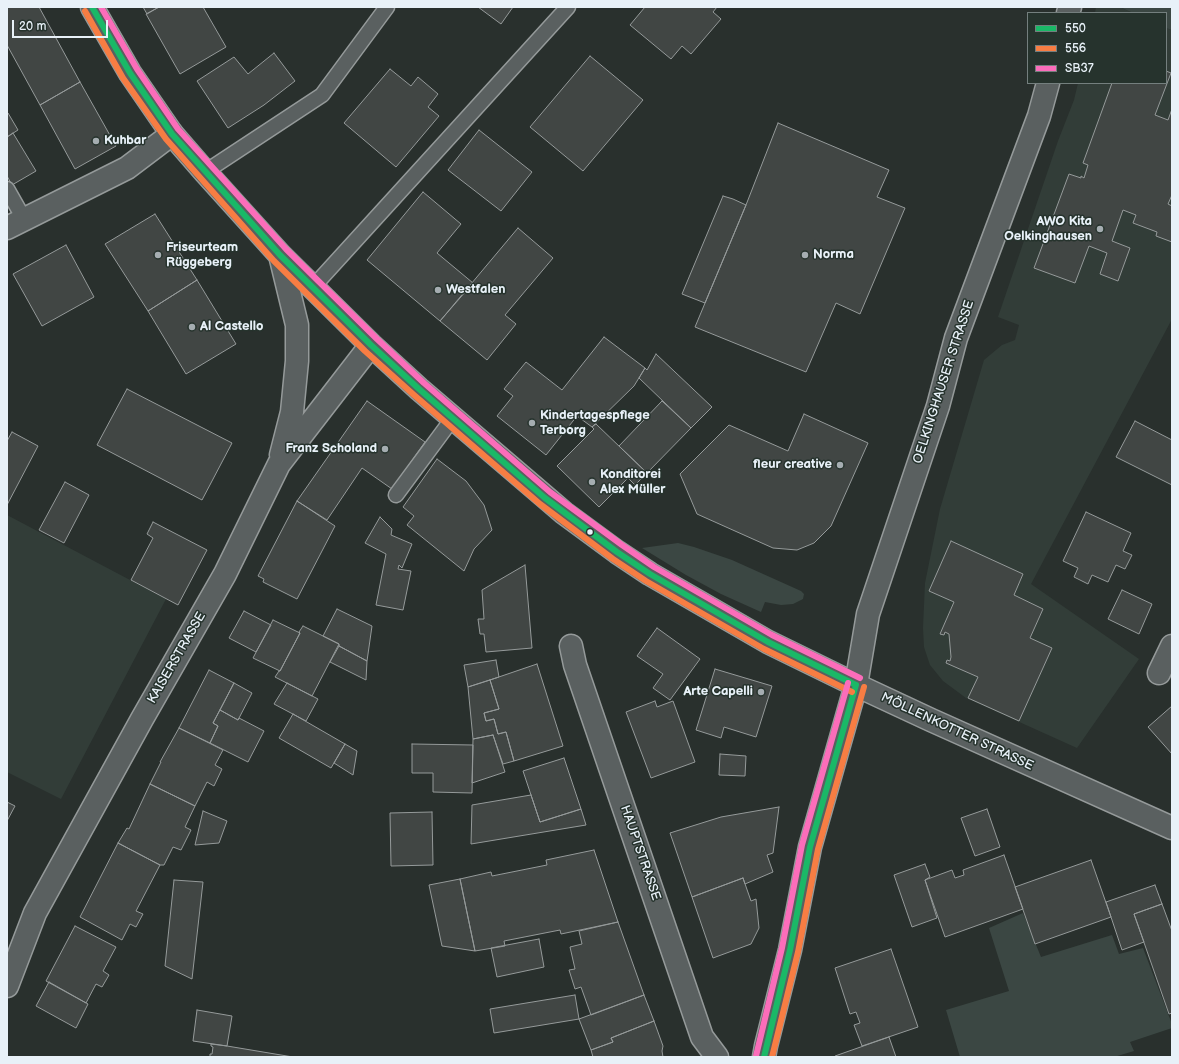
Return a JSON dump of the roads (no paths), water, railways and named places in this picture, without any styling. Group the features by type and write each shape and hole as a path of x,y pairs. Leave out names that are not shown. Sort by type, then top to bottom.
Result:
{"main road":[{"path":"92,7 130,73 172,134 205,172 280,255 371,345 453,418"},
{"name":"OELKINGHAUSER STRASSE","path":"856,685 868,614 938,406 956,338 1039,116 1048,84"},
{"path":"16,224 128,168 172,134"},
{"path":"279,464 292,412 297,361 297,325 280,255"},
{"name":"KAISERSTRASSE","path":"7,986 35,913 146,712 225,574 279,464 371,345"},
{"name":"MÖLLENKOTTER STRASSE","path":"453,418 564,513 617,552 656,578 768,642 931,720 1172,828"},
{"name":"HAUPTSTRASSE","path":"570,646 575,665 702,1037 717,1057"},
{"path":"1159,673 1172,646"},
{"path":"764,1057 790,950 810,846 856,685"}],"lane":[{"path":"205,172 322,95 387,7"},
{"path":"313,287 568,7"},
{"path":"7,189 16,224"},
{"path":"396,495 453,418"}],"place":[{"name":"Kuhbar","path":"96,141"},
{"name":"AWO Kita Oelkinghausen","path":"1100,229"},
{"name":"Friseurteam Rüggeberg","path":"158,255"},
{"name":"Norma","path":"805,255"},
{"name":"Westfalen","path":"438,290"},
{"name":"Al Castello","path":"192,327"},
{"name":"Kindertagespflege Terborg","path":"532,423"},
{"name":"Franz Scholand","path":"385,449"},
{"name":"fleur creative","path":"840,465"},
{"name":"Konditorei Alex Müller","path":"592,482"},
{"name":"Arte Capelli","path":"761,692"}]}
